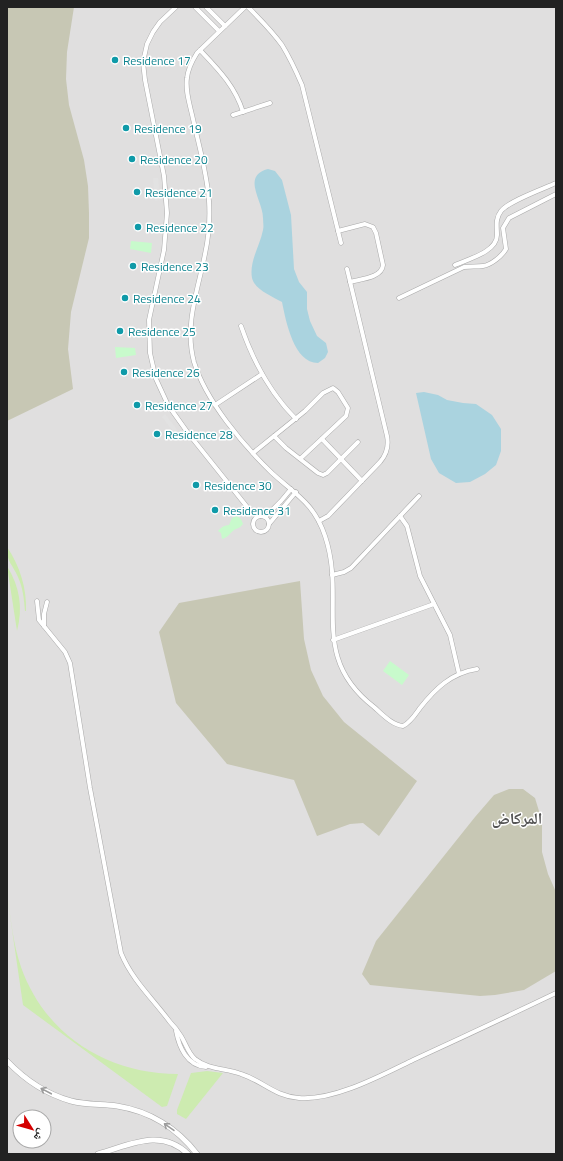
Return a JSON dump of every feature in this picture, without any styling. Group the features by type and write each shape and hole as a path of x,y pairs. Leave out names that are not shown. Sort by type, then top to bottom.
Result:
{"street":[{"path":"176,7 160,22 153,32 143,57 144,75 164,176 167,213 165,246 149,320 150,354 157,382 168,405 248,508 254,528 260,532 266,530 269,524 296,492"},
{"path":"196,7 219,31"},
{"path":"245,7 200,50 189,67 187,78 187,88 207,182 209,203 209,226 205,255 191,316 190,338 192,353 198,374 204,388 232,429 273,474 306,502 319,521 328,546 332,575 333,640 335,652 340,665 356,690 370,704 398,725 405,725 434,690 459,674 477,669"},
{"path":"248,7 282,45 302,85 341,243"},
{"path":"204,16 207,9 225,26"},
{"path":"200,50 226,78 238,98 243,112"},
{"path":"233,115 270,103"},
{"path":"455,265 486,252 493,246 497,237 497,218 505,208 556,183"},
{"path":"399,298 464,268 490,264 506,249 503,228 509,218 556,194"},
{"path":"338,231 368,224 373,227 376,233 383,265 382,271 378,274 350,282"},
{"path":"319,521 328,516 384,458 388,441 347,269"},
{"path":"241,326 250,351 262,374 284,407 296,419"},
{"path":"215,405 262,374"},
{"path":"253,453 296,419 323,393 333,388 338,392 348,408 346,416 300,460"},
{"path":"274,436 300,460 323,475 327,473 358,442"},
{"path":"322,439 362,481"},
{"path":"253,522 256,517 263,516 281,501 291,489"},
{"path":"332,575 342,573 351,568 419,496"},
{"path":"281,501 285,505"},
{"path":"248,508 263,516 268,520 269,524"},
{"path":"400,516 407,526 420,576 450,635 459,674"},
{"path":"37,601 38,618 65,652 70,663 90,788 121,953 127,967 137,982 182,1037 188,1050 194,1058 201,1064 242,1074 272,1091 285,1096 305,1098 325,1096 378,1076 556,993"},
{"path":"44,626 44,614 47,602"},
{"path":"333,640 434,604"},
{"path":"7,1061 31,1082 55,1096 81,1103 125,1108 154,1118 179,1135 197,1154"},
{"path":"98,1154 151,1139 172,1143 188,1154"}],"shaded area":[{"path":"7,7 556,7 556,1154 7,1154"},
{"path":"7,7 74,7 67,52 66,79 69,105 84,160 88,186 89,238 71,312 68,349 73,389 7,421"},
{"path":"153,178 158,178 160,200 155,201"},
{"path":"165,414 179,432 176,435 162,417"},
{"path":"300,581 304,639 311,670 323,696 344,722 417,781 379,836 363,823 350,824 317,836 294,780 227,764 176,703 159,632 179,603"},
{"path":"509,789 523,789 535,798 542,821 542,852 548,874 556,892 556,971 524,990 495,995 480,996 370,985 362,974 376,941 494,795"}],"green space":[{"path":"131,241 152,243 151,253 130,249"},
{"path":"115,347 135,348 136,355 116,358"},
{"path":"237,516 241,519 243,524 222,539 221,533 218,531 223,526 229,525 232,518"},
{"path":"7,547 16,562 22,578 26,611 21,585 9,560"},
{"path":"7,566 15,582 19,598 20,614 17,631"},
{"path":"390,661 409,675 402,685 383,671"},
{"path":"7,895 14,940 21,967 32,991 46,1012 63,1031 82,1046 103,1058 127,1067 152,1072 178,1074 167,1106 162,1107 23,1005"},
{"path":"207,1071 223,1073 186,1119 177,1114 177,1110 191,1073"}],"water":[{"path":"268,169 275,171 282,180 291,215 294,269 299,282 307,292 307,309 310,321 317,336 326,343 328,352 325,358 318,363 310,361 297,349 292,340 282,302 260,289 252,278 251,272 253,260 262,236 263,227 262,211 255,190 255,183 256,177 260,172"},
{"path":"424,392 438,395 447,400 476,404 492,415 501,429 501,451 496,465 485,474 470,482 456,483 439,473 431,459 416,393"}],"place":[{"name":"Residence 17","path":"115,60"},
{"name":"Residence 19","path":"126,128"},
{"name":"Residence 20","path":"132,159"},
{"name":"Residence 21","path":"137,192"},
{"name":"Residence 22","path":"138,227"},
{"name":"Residence 23","path":"133,266"},
{"name":"Residence 24","path":"125,298"},
{"name":"Residence 25","path":"120,331"},
{"name":"Residence 26","path":"124,372"},
{"name":"Residence 27","path":"137,405"},
{"name":"Residence 28","path":"157,434"},
{"name":"Residence 30","path":"196,485"},
{"name":"Residence 31","path":"215,510"}],"district":[{"name":"المركاض","path":"517,818"}]}
